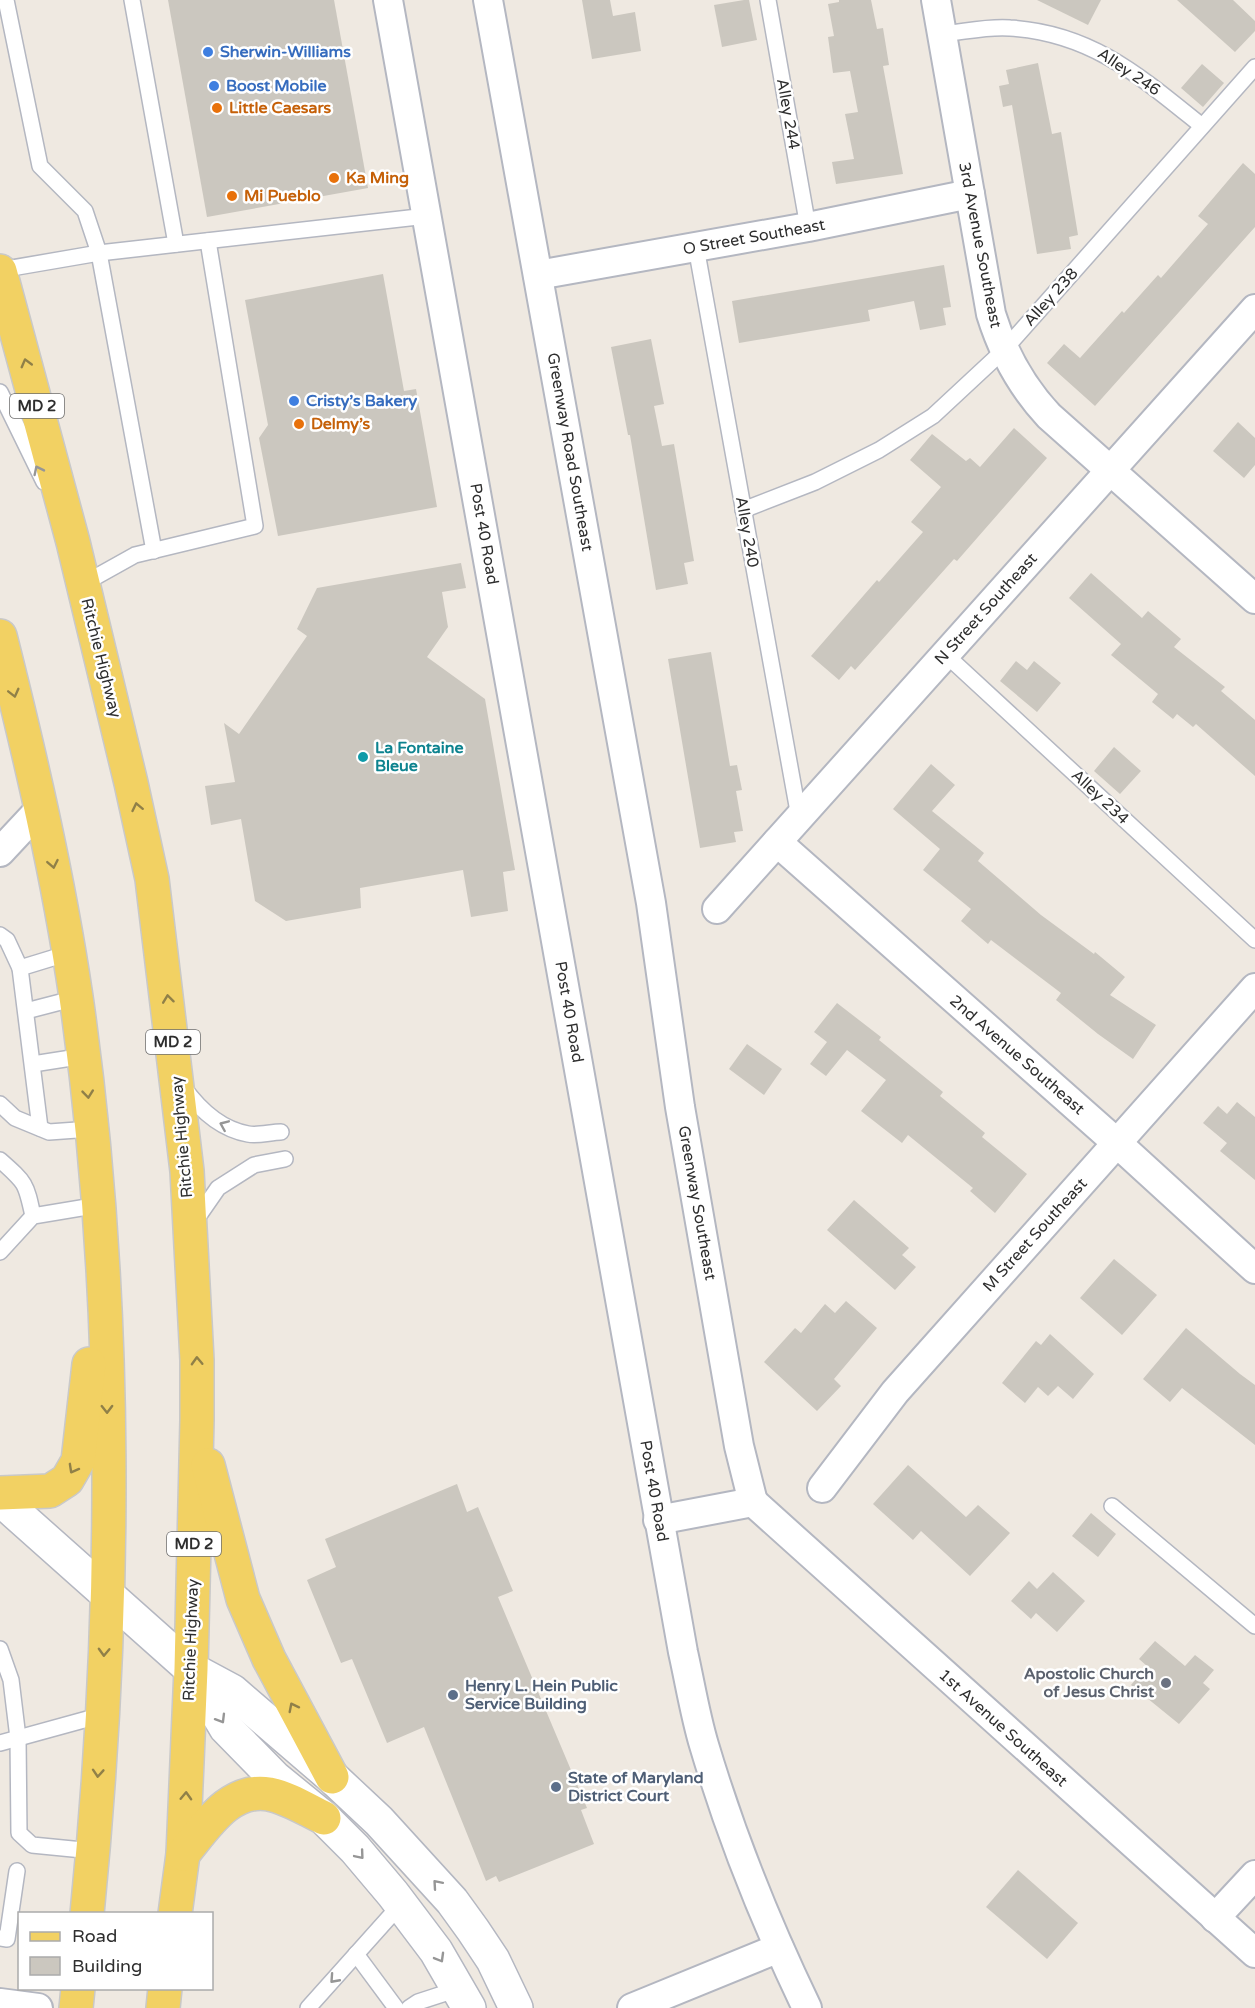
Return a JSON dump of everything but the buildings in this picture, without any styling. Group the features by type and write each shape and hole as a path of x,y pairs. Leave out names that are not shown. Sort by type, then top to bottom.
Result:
{"main road":[{"name":"Ritchie Highway","path":"0,271 73,542 152,879 187,1171 198,1420 183,1854 175,1912"},
{"path":"0,636 42,807 69,953 84,1056 102,1246 108,1460 106,1594 102,1715 87,1912"},
{"path":"0,1493 50,1491 67,1480 78,1461 102,1246"},
{"path":"198,1420 220,1518 243,1599 268,1659 332,1777"},
{"path":"0,1499 191,1669 232,1691 332,1777 379,1821 452,1901 493,1960 516,2008"},
{"path":"191,1669 226,1728 275,1778 324,1818 355,1849 401,1904 436,1951 463,1999"},
{"path":"183,1854 221,1809 250,1794 269,1794 324,1818"},
{"path":"76,2008 78,1990"},
{"path":"163,2008 165,1990"}],"street":[{"name":"Post 40 Road","path":"388,0 683,1652 703,1743 731,1832 754,1891 807,2008"},
{"name":"Greenway Road Southeast","path":"488,0 651,903"},
{"name":"3rd Avenue Southeast","path":"936,0 991,314 1004,350 1026,390 1049,416 1255,599"},
{"name":"O Street Southeast","path":"538,275 808,228 970,194"},
{"name":"N Street Southeast","path":"717,909 1255,309"},
{"path":"0,852 42,807"},
{"name":"2nd Avenue Southeast","path":"777,843 1117,1143 1255,1269"},
{"name":"Greenway Southeast","path":"651,903 680,1107 739,1446 753,1502"},
{"name":"M Street Southeast","path":"822,1488 896,1392 1255,988"},
{"path":"658,1520 753,1502"},
{"name":"1st Avenue Southeast","path":"753,1502 1255,1953"},
{"path":"1215,1918 1255,1875"},
{"path":"632,2008 779,1948"},
{"path":"0,2003 38,2008"}],"lane":[{"path":"6,0 40,166 85,211 99,253 154,551"},
{"path":"132,0 177,244"},
{"name":"Alley 244","path":"768,0 808,228"},
{"name":"Alley 246","path":"942,34 1008,28 1067,38 1119,62 1202,126"},
{"name":"Alley 238","path":"743,510 815,482 879,450 933,416 1004,350 1255,67"},
{"path":"0,271 99,253 427,216"},
{"path":"83,584 135,555 255,526 208,241"},
{"name":"Alley 240","path":"696,247 800,817"},
{"path":"0,392 73,542"},
{"name":"Alley 234","path":"945,654 1255,940"},
{"path":"0,935 7,940 20,968 40,1128"},
{"path":"20,968 69,953"},
{"path":"26,1011 76,998"},
{"path":"33,1064 84,1056"},
{"path":"177,1079 196,1105 217,1122 248,1134 281,1132"},
{"path":"0,1104 15,1118 49,1132 92,1129"},
{"path":"190,1229 218,1188 254,1165 285,1159"},
{"path":"0,1160 20,1178 27,1188 33,1216"},
{"path":"0,1252 33,1216 99,1205"},
{"path":"1112,1506 1255,1626"},
{"path":"0,1649 11,1680 18,1738 19,1833 32,1845 93,1851"},
{"path":"0,1743 102,1715"},
{"path":"0,1938 7,1939 17,1871"},
{"path":"308,2008 401,1904"},
{"path":"356,1954 396,2008"},
{"path":"409,2008 418,2002 463,1999"}],"place":[{"name":"Sherwin-Williams","path":"208,52"},
{"name":"Boost Mobile","path":"214,86"},
{"name":"Little Caesars","path":"217,108"},
{"name":"Ka Ming","path":"334,178"},
{"name":"Mi Pueblo","path":"232,196"},
{"name":"Cristy’s Bakery","path":"294,401"},
{"name":"Delmy’s","path":"299,424"},
{"name":"La Fontaine Bleue","path":"363,757"},
{"name":"Apostolic Church of Jesus Christ","path":"1166,1683"},
{"name":"Henry L. Hein Public Service Building","path":"453,1695"},
{"name":"State of Maryland District Court","path":"556,1787"}]}
